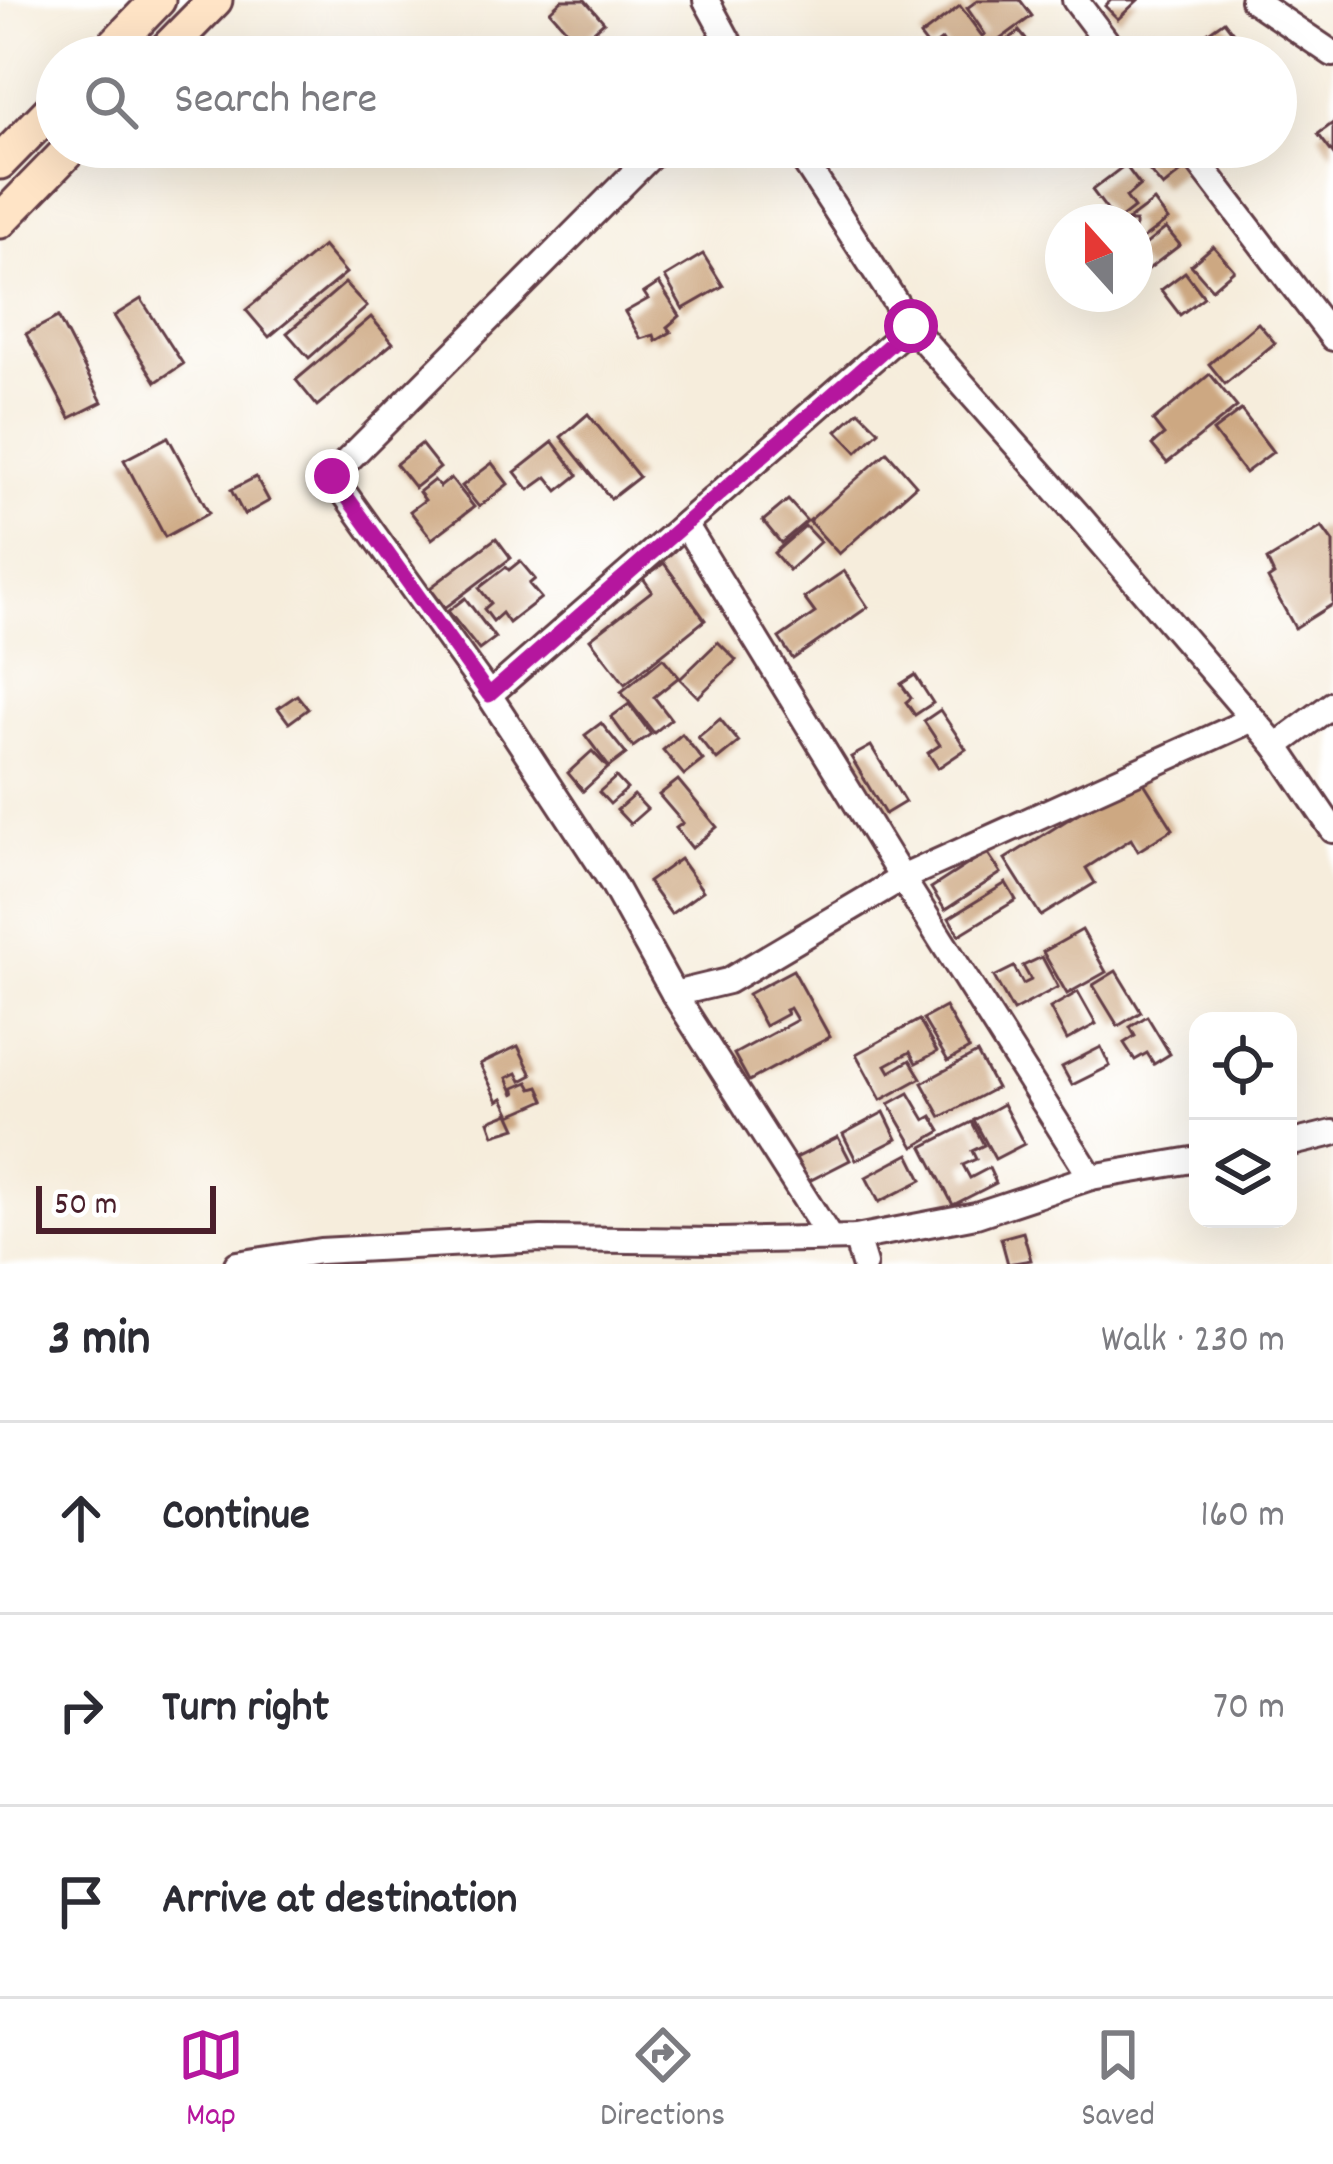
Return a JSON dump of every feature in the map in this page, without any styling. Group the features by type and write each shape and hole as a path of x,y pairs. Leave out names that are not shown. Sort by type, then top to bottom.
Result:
{"main road":[{"path":"123,36 158,0"},
{"path":"180,36 215,0"},
{"path":"0,166 36,127"},
{"path":"0,221 51,168"}],"street":[{"path":"706,0 726,36"},
{"path":"1075,0 1102,36"},
{"path":"1252,0 1333,54"},
{"path":"0,166 25,195"},
{"path":"639,168 332,476 489,695 613,884 674,994 864,1264"},
{"path":"809,168 911,326 1276,746 1333,830"},
{"path":"1203,168 1333,338"},
{"path":"489,695 911,326"},
{"path":"685,524 1091,1177"},
{"path":"1276,746 1333,704"},
{"path":"674,994 728,981 902,878 1253,719"},
{"path":"1297,1142 1333,1133"},
{"path":"237,1264 541,1239 725,1253 976,1215 1091,1177 1189,1161"},
{"path":"541,1239 554,1264"}],"building":[{"path":"562,0 585,0 604,22 588,36 572,36 550,11"},
{"path":"978,0 1020,0 1032,16 1005,36 982,36 967,8"},
{"path":"1111,0 1138,0 1118,19 1105,6"},
{"path":"960,6 982,36 920,36"},
{"path":"1224,21 1236,36 1203,36"},
{"path":"1333,123 1333,154 1318,134"},
{"path":"1127,168 1140,185 1126,197 1131,204 1102,204 1092,190"},
{"path":"1147,168 1185,169 1163,187"},
{"path":"1154,201 1168,220 1153,231 1153,204"},
{"path":"1166,228 1180,245 1153,266 1153,238"},
{"path":"323,246 346,273 269,337 246,310"},
{"path":"1213,246 1234,270 1212,289 1191,265"},
{"path":"703,254 723,286 683,309 665,277"},
{"path":"1185,272 1204,297 1180,315 1161,290"},
{"path":"345,283 367,307 309,358 287,333"},
{"path":"659,283 680,316 667,327 671,332 656,341 654,335 641,339 625,312 648,299 644,293"},
{"path":"141,299 183,364 156,382 114,316"},
{"path":"58,317 102,402 70,418 26,334"},
{"path":"371,317 393,343 317,406 296,380"},
{"path":"1258,323 1275,343 1225,384 1209,364"},
{"path":"1210,374 1237,407 1167,463 1152,445 1164,435 1153,421"},
{"path":"1241,410 1273,452 1245,473 1213,431"},
{"path":"859,411 879,431 857,452 837,431"},
{"path":"588,414 639,477 611,499 561,437"},
{"path":"168,437 209,513 165,537 124,460"},
{"path":"553,442 578,475 558,491 547,477 529,490 515,472"},
{"path":"421,444 440,468 415,488 396,464"},
{"path":"887,452 916,485 839,554 809,521"},
{"path":"492,463 508,484 479,507 462,486"},
{"path":"256,477 269,501 244,515 231,490"},
{"path":"451,478 474,507 432,539 410,511 425,500 419,492 434,480 440,487"},
{"path":"788,500 807,521 781,543 763,521"},
{"path":"805,526 820,542 789,570 774,553"},
{"path":"1322,527 1333,542 1333,604 1295,628 1268,579 1274,575 1267,560"},
{"path":"496,538 511,558 445,608 430,588"},
{"path":"520,561 535,579 529,584 541,598 509,623 502,613 493,621 484,609 491,603 479,588"},
{"path":"664,563 705,620 625,684 590,639 652,591 643,578"},
{"path":"844,571 868,607 793,659 779,638 815,613 804,598"},
{"path":"465,598 495,638 479,650 448,611"},
{"path":"718,642 736,660 698,697 680,679"},
{"path":"663,658 679,677 654,697 671,719 654,733 621,692"},
{"path":"915,675 933,703 915,715 901,684"},
{"path":"297,695 308,709 289,723 278,708"},
{"path":"629,704 651,734 633,747 611,717"},
{"path":"940,710 966,749 938,768 928,753 940,745 924,721"},
{"path":"720,719 739,742 717,760 698,737"},
{"path":"601,723 626,754 609,767 585,735"},
{"path":"682,734 703,760 684,775 663,750"},
{"path":"871,746 905,802 885,814 851,757"},
{"path":"592,751 608,768 583,791 568,773"},
{"path":"1139,775 1173,829 1138,851 1131,839 1086,868 1095,883 1041,916 1005,859"},
{"path":"616,777 627,789 610,804 599,792"},
{"path":"678,780 717,827 692,848 676,828 683,823 659,795"},
{"path":"634,795 647,809 630,824 617,810"},
{"path":"987,852 1001,873 945,910 931,888"},
{"path":"680,859 703,891 671,914 648,882"},
{"path":"1006,883 1016,900 959,935 949,918"},
{"path":"1082,930 1106,972 1067,994 1043,952"},
{"path":"1042,957 1058,987 1013,1011 994,977 1014,967 1023,984 1031,980 1023,966"},
{"path":"793,970 830,1037 749,1081 734,1054 797,1020 790,1008 765,1026 748,994"},
{"path":"1116,971 1141,1012 1118,1026 1093,985"},
{"path":"1078,992 1096,1024 1067,1040 1050,1008"},
{"path":"945,1007 969,1049 948,1061 923,1019"},
{"path":"1147,1016 1170,1054 1154,1064 1147,1053 1135,1060 1124,1043 1135,1036 1130,1027"},
{"path":"919,1020 937,1052 916,1063 910,1052 886,1065 890,1072 910,1060 921,1078 881,1100 856,1054"},
{"path":"518,1046 532,1075 521,1081 517,1073 507,1078 514,1094 514,1088 528,1082 532,1089 539,1087 545,1100 511,1115 503,1098 498,1101 480,1064"},
{"path":"1101,1047 1110,1066 1072,1085 1062,1067"},
{"path":"977,1053 996,1088 941,1117 922,1083"},
{"path":"909,1093 925,1120 932,1116 941,1131 914,1147 889,1104"},
{"path":"1003,1104 1024,1144 995,1159 974,1120"},
{"path":"884,1112 897,1139 856,1160 843,1134"},
{"path":"509,1113 516,1128 494,1135 489,1121"},
{"path":"972,1122 984,1145 972,1151 976,1159 963,1165 970,1178 989,1168 996,1183 953,1205 923,1147"},
{"path":"838,1137 850,1160 809,1181 796,1158"},
{"path":"909,1154 922,1180 879,1202 866,1177"},
{"path":"1023,1232 1031,1260 1008,1264 1001,1238"}],"route":[{"path":"332,476 489,695 911,326"}]}
